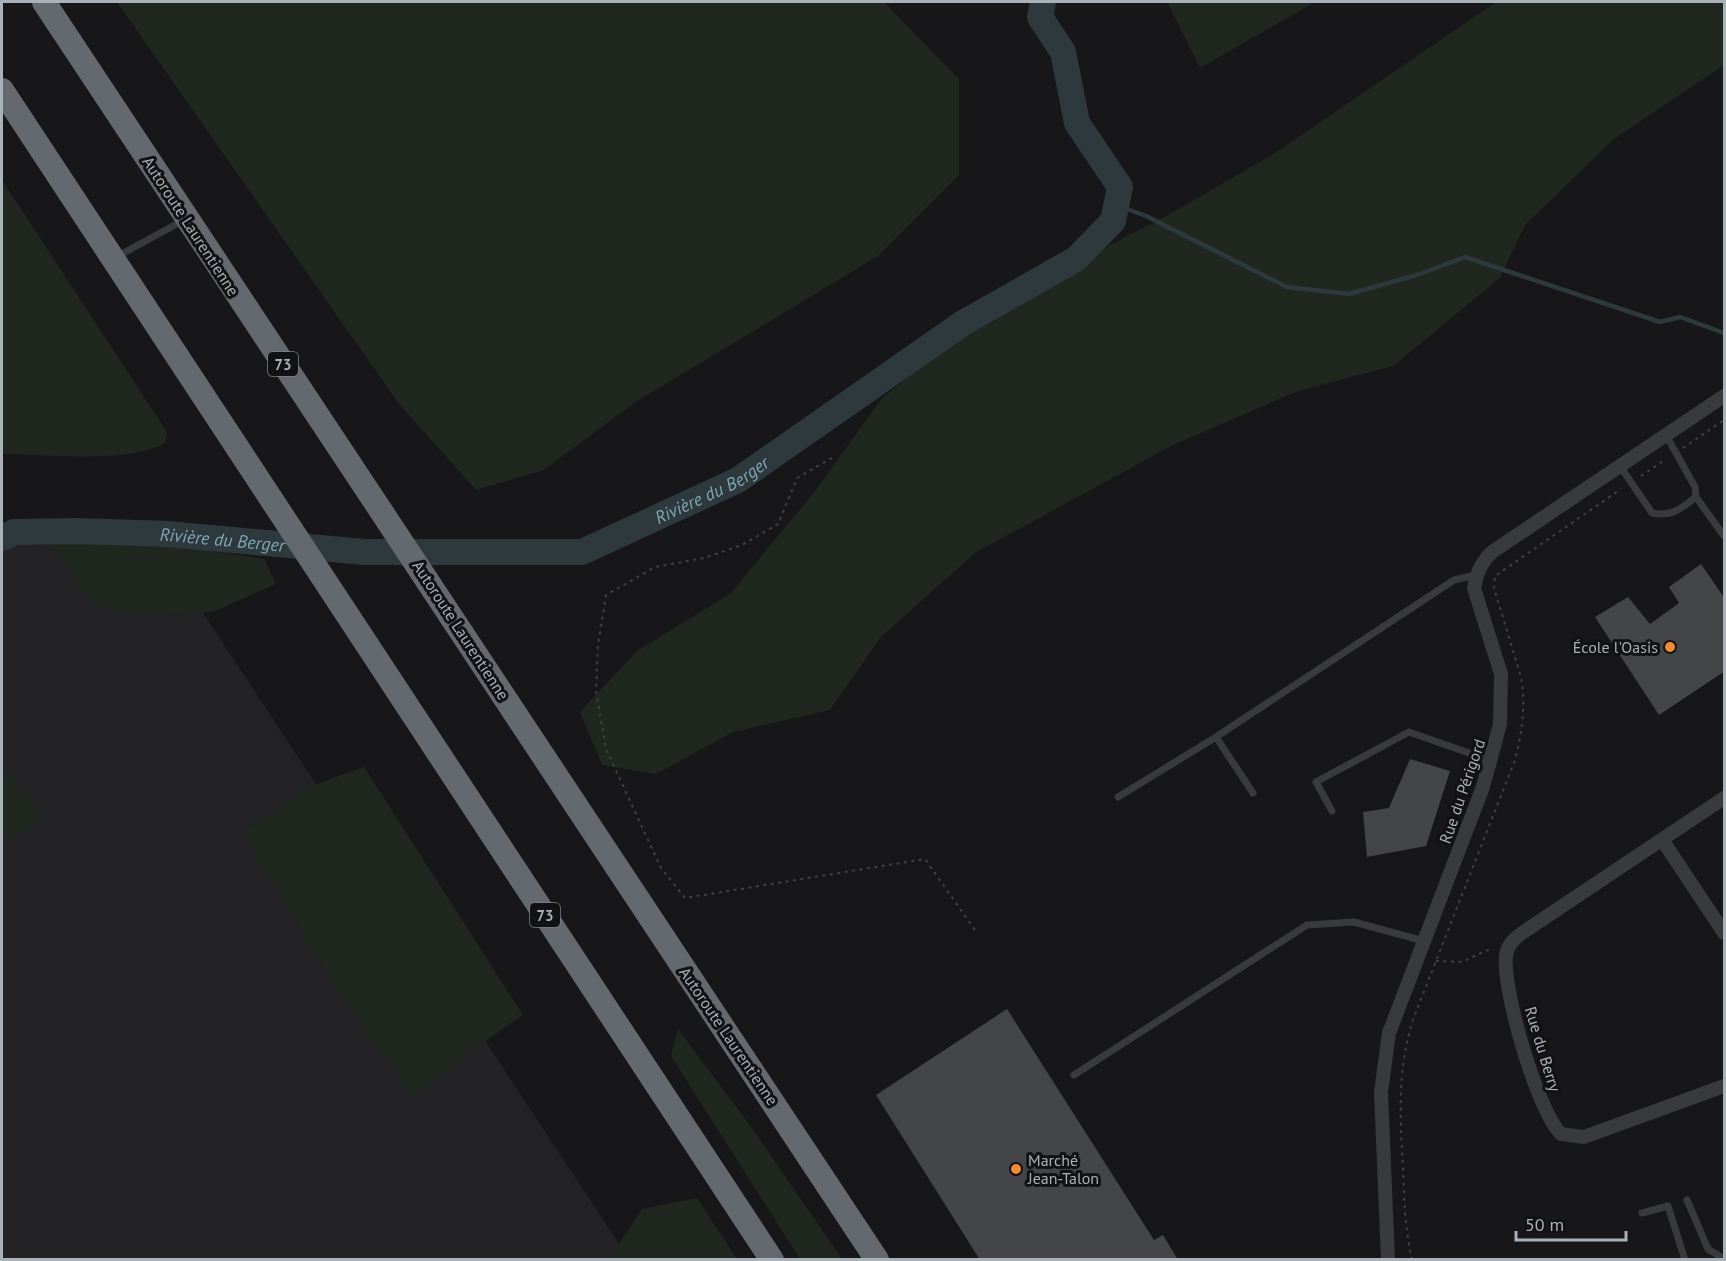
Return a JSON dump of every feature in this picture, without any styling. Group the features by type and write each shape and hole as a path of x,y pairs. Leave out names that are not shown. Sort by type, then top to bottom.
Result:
{"highway":[{"name":"Autoroute Laurentienne","path":"44,2 877,1260"},
{"name":"73","path":"2,90 772,1260"}],"street":[{"path":"1476,575 1482,562 1492,552 1725,396"},
{"name":"Rue du Périgord","path":"1396,1260 1388,1252 1381,1092 1389,1033 1492,761 1500,724 1501,674 1474,588 1476,575"},
{"path":"1511,941 1725,798"},
{"path":"1663,841 1725,933"},
{"name":"Rue du Berry","path":"1511,941 1506,964 1516,1024 1547,1116 1561,1134 1584,1137 1725,1086"}],"lane":[{"path":"113,259 187,219"},
{"path":"1666,435 1695,487 1696,497 1725,536"},
{"path":"1620,466 1652,513 1665,515 1674,513 1696,497"},
{"path":"1118,797 1216,737 1454,580 1476,575"},
{"path":"1332,811 1316,782 1409,732 1492,761"},
{"path":"1216,737 1253,793"},
{"path":"1074,1075 1306,924 1354,922 1424,940"},
{"path":"1687,1200 1708,1249 1725,1259"},
{"path":"1642,1213 1668,1206 1685,1260"}],"path":[{"path":"1412,1260 1404,1204 1401,1078 1410,1029 1515,760 1522,733 1524,691 1494,588 1495,576 1725,420"},
{"path":"832,458 797,478 778,524 742,545 704,558 656,567 606,595 598,645 596,692 606,749 661,868 685,898 925,859 977,933"},
{"path":"1436,961 1462,962 1511,941"}],"shaded area":[{"path":"117,2 884,2 959,79 959,175 878,256 634,403 544,470 476,490 399,404"},
{"path":"1167,2 1315,2 1200,68"},
{"path":"1496,2 1724,2 1724,65 1614,139 1525,225 1500,278 1393,366 1298,391 1173,445 975,553 881,637 830,710 733,732 656,774 602,765 580,712 637,651 731,593 815,491 882,398 1007,298 1170,214 1275,153"},
{"path":"2,180 167,432 165,443 149,450 109,456 2,454"},
{"path":"31,525 149,531 629,1259 2,1259 2,535"},
{"path":"50,542 161,543 264,559 276,584 213,612 136,617 93,603"},
{"path":"2,767 45,818 2,844"},
{"path":"364,767 523,1015 456,1061 413,1097 331,980 242,832 311,786"},
{"path":"678,1029 749,1124 842,1259 800,1259 671,1056"},
{"path":"697,1198 737,1259 609,1259 642,1209"}],"building":[{"name":"École l'Oasis","path":"1701,564 1725,599 1725,671 1659,715 1595,617 1628,597 1650,624 1679,603 1669,587"},
{"path":"1410,759 1450,771 1426,846 1367,857 1363,812 1389,808"},
{"name":"Marché Jean-Talon","path":"1007,1009 1154,1240 1163,1235 1178,1260 980,1260 876,1095"}],"waterway":[{"name":"Rivière du Berger","path":"2,538 14,532 78,531 168,534 364,552 582,552 738,480 963,323 1076,259 1113,221 1120,187 1077,123 1063,52 1040,17 1043,2"},
{"path":"1116,205 1146,216 1287,287 1349,294 1417,275 1465,257 1660,322 1680,317 1724,333"}],"place":[{"name":"École l'Oasis","path":"1670,647"},
{"name":"Marché Jean-Talon","path":"1016,1169"}]}
